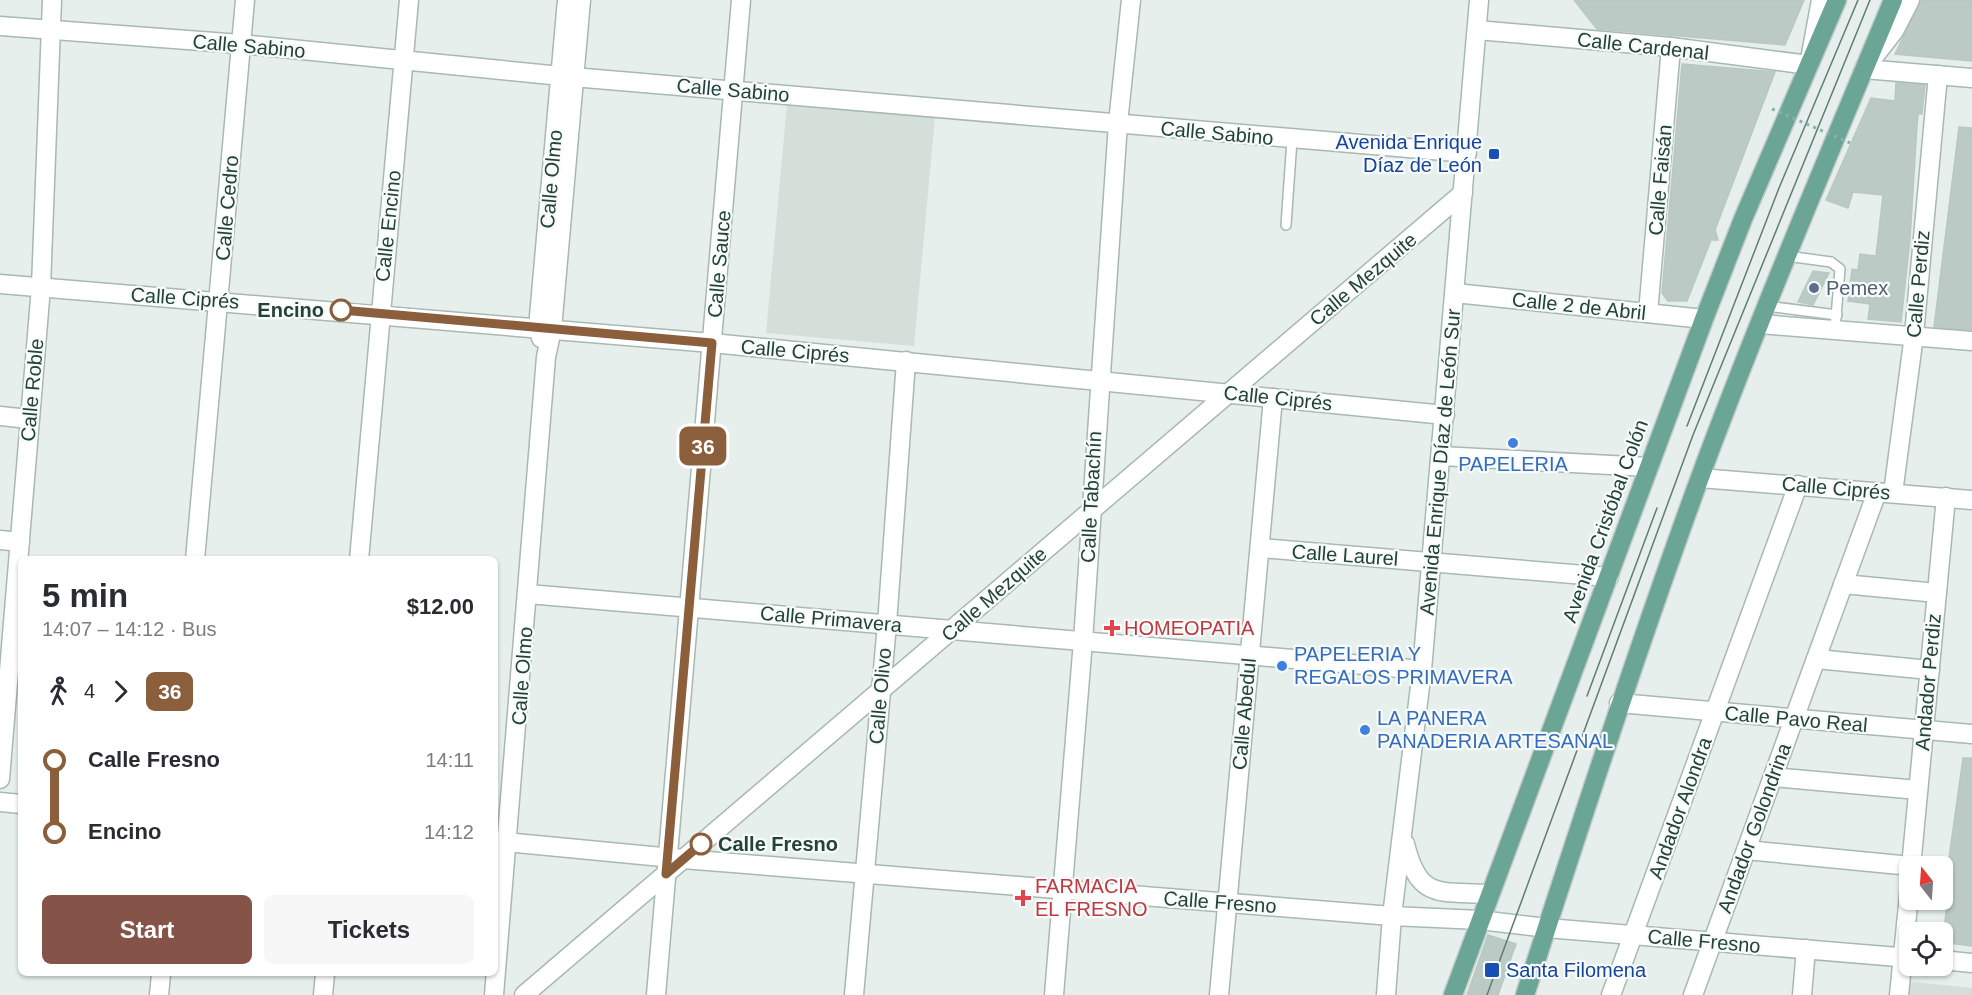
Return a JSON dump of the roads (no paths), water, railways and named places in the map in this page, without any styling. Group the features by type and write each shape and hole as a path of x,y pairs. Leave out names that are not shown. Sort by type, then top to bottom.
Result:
{"main road":[{"name":"Avenida Cristóbal Colón","path":"1453,995 1488,894 1609,578 1704,320 1743,219 1837,0"},
{"path":"1525,995 1619,703 1700,478 1787,256 1893,0"}],"street":[{"name":"Calle Roble","path":"21,553 29,419 41,287 52,0"},
{"name":"Calle Cedro","path":"195,556 245,0"},
{"name":"Calle Encino","path":"358,556 409,0"},
{"name":"Calle Olmo","path":"498,908 501,842 528,594 546,357 545,329 567,76 567,0"},
{"name":"Calle Olmo","path":"567,76 581,0"},
{"name":"Calle Sauce","path":"656,995 672,863 689,606 741,0"},
{"name":"Calle Tabachín","path":"1054,995 1083,641 1118,123 1131,0"},
{"name":"Avenida Enrique Díaz de León Sur","path":"1386,995 1392,916 1422,670 1479,0"},
{"name":"Avenida Cristóbal Colón","path":"1809,65 1821,0"},
{"path":"1864,69 1894,31 1910,0"},
{"name":"Calle Sabino","path":"0,26 241,44 567,76 1292,140 1467,153"},
{"name":"Calle Cardenal","path":"1477,30 1671,47 1809,65"},
{"name":"Calle Faisán","path":"1648,314 1671,47"},
{"path":"1864,69 1972,78"},
{"name":"Calle Perdiz","path":"1885,492 1914,335 1938,75"},
{"name":"Calle Mezquite","path":"524,995 672,863 880,691 1463,193"},
{"name":"Calle Ciprés","path":"0,284 219,300 712,343 1230,392 1445,415"},
{"name":"Calle 2 de Abril","path":"1455,293 1704,320"},
{"path":"1760,324 1836,322 1914,335 1972,341"},
{"name":"Calle Olivo","path":"854,995 906,361"},
{"name":"Calle Abedul","path":"1219,995 1273,398"},
{"path":"0,417 29,419"},
{"path":"1441,456 1649,467"},
{"name":"Calle Ciprés","path":"1700,478 1972,500"},
{"name":"Andador Alondra","path":"1611,995 1798,485"},
{"name":"Andador Golondrina","path":"1693,995 1843,585 1885,492"},
{"name":"Andador Perdiz","path":"1912,856 1946,497"},
{"path":"0,540 21,553"},
{"name":"Calle Laurel","path":"1260,548 1609,578"},
{"name":"Calle Roble","path":"0,779 5,664 18,574"},
{"path":"1843,585 1937,593"},
{"name":"Calle Primavera","path":"528,594 1250,653 1422,670"},
{"path":"1816,659 1930,670"},
{"name":"Calle Pavo Real","path":"1619,703 1972,734"},
{"path":"1773,777 1918,790"},
{"path":"0,802 18,804"},
{"path":"1402,834 1410,865 1423,885 1438,891 1488,894"},
{"name":"Calle Fresno","path":"501,842 672,863 865,873 1392,916 1480,920 1547,928 1899,956"},
{"path":"1746,850 1899,866"},
{"path":"1802,995 1806,949"},
{"path":"1953,961 1972,963"},
{"path":"159,995 160,976"},
{"path":"323,995 325,976"},
{"name":"Calle Olmo","path":"494,995 495,976"},
{"path":"1899,995 1902,976"}],"lane":[{"path":"1286,225 1292,140"},
{"path":"1767,306 1836,322 1841,275 1836,264 1787,256"}],"tram line":[{"path":"1687,426 1779,188 1858,0"},
{"path":"1487,995 1693,435 1870,0"},
{"path":"1587,696 1657,508"}],"place":[{"name":"Avenida Enrique Díaz de León","path":"1494,154"},
{"name":"Pemex","path":"1814,288"},
{"name":"Encino","path":"341,310"},
{"name":"PAPELERIA","path":"1513,443"},
{"name":"HOMEOPATIA","path":"1112,628"},
{"name":"PAPELERIA Y REGALOS PRIMAVERA","path":"1282,666"},
{"name":"LA PANERA PANADERIA ARTESANAL","path":"1365,730"},
{"name":"Calle Fresno","path":"701,844"},
{"name":"FARMACIA EL FRESNO","path":"1023,898"},
{"name":"Santa Filomena","path":"1492,970"}]}
